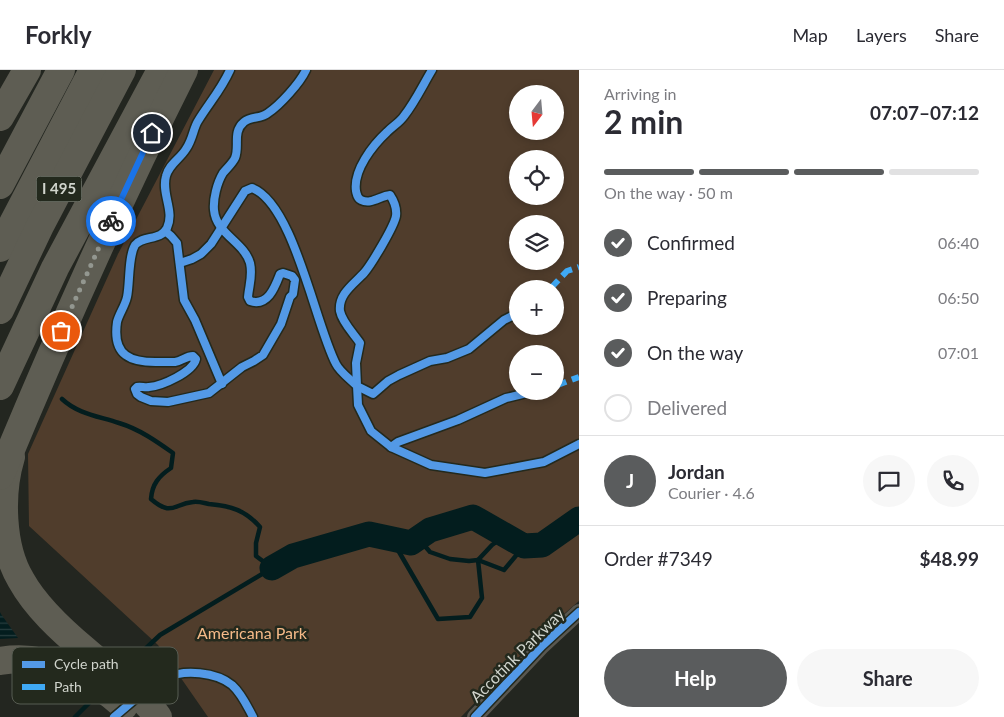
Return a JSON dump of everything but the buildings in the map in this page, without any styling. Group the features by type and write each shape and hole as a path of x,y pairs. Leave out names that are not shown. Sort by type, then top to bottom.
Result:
{"highway":[{"path":"0,117 27,70"},
{"path":"0,185 61,70"},
{"name":"I 495","path":"0,248 93,70"},
{"name":"I 495","path":"0,310 66,175 122,70"},
{"name":"I 495","path":"0,386 55,268 161,70"},
{"path":"0,476 45,368 118,204 184,70"},
{"path":"45,368 18,434 10,462 3,507 6,533 11,556 20,578 52,620 81,647"},
{"path":"121,704 133,717"},
{"path":"146,704 158,717"}],"street":[{"name":"Accotink Parkway","path":"475,717 542,646 579,612"}],"green space":[{"name":"Americana Park","path":"214,70 579,70 579,601 544,631 461,717 208,717 178,674 178,647 159,647 29,526 28,454 118,254"}],"water":[{"path":"0,612 1,614 18,638 0,639"}],"waterway":[{"path":"62,399 82,411 133,429 173,453 171,468 163,474 153,489 151,499 158,504 168,508 197,502 224,506 243,513 260,527 256,543 256,556 272,568 160,635 147,647"},
{"path":"272,568 293,556 369,534 411,543 430,530 473,517 524,546 542,545 579,519"},
{"path":"391,538 438,619 470,617 482,598 478,560 492,545 505,536"},
{"path":"418,538 430,552 450,559 478,560 504,570 524,546"},
{"path":"75,717 88,704"}],"marked path":[{"path":"558,280 567,271 579,267"},
{"path":"564,383 579,377"}],"cycle path":[{"path":"230,70 198,121 184,153 167,172 165,189 170,215 167,228 161,235 138,242 131,256 127,297 117,322 116,334 121,350 132,359 140,361 175,362 193,356 196,359 189,369 176,378 155,386 137,387 135,389 137,394 151,401 168,402 209,393 242,367 263,355 281,324 290,297 293,294 295,280 292,276 280,274 273,290 266,299 256,302 250,301 248,297 251,276 250,263 242,249 220,225 216,218 214,201 221,177 235,158 237,135 240,126 247,120 265,115 273,109 295,87 306,70"},
{"path":"432,70 408,111 382,137 365,158 356,183 357,196 361,200 372,201 390,195 395,205 396,213 391,228 377,254 364,273 344,294 340,305 343,319 360,343 356,363 357,386 373,394 388,381 399,375 430,361 447,358 469,349 509,318"},
{"path":"180,263 201,254 211,244 245,191 252,188 267,199 280,217 302,267 328,346 336,364 357,386 358,405 371,431 391,447 431,465 485,473 544,462 579,444"},
{"path":"165,231 177,243 184,300 195,320 222,384"},
{"path":"391,447 398,442 458,420 509,397"},
{"path":"475,717 542,646 579,612"},
{"path":"178,674 200,673 217,677 232,685 253,717"},
{"path":"114,717 130,704"}],"way so far":[{"path":"61,331 111,221"}],"route":[{"path":"111,221 152,133"}]}
